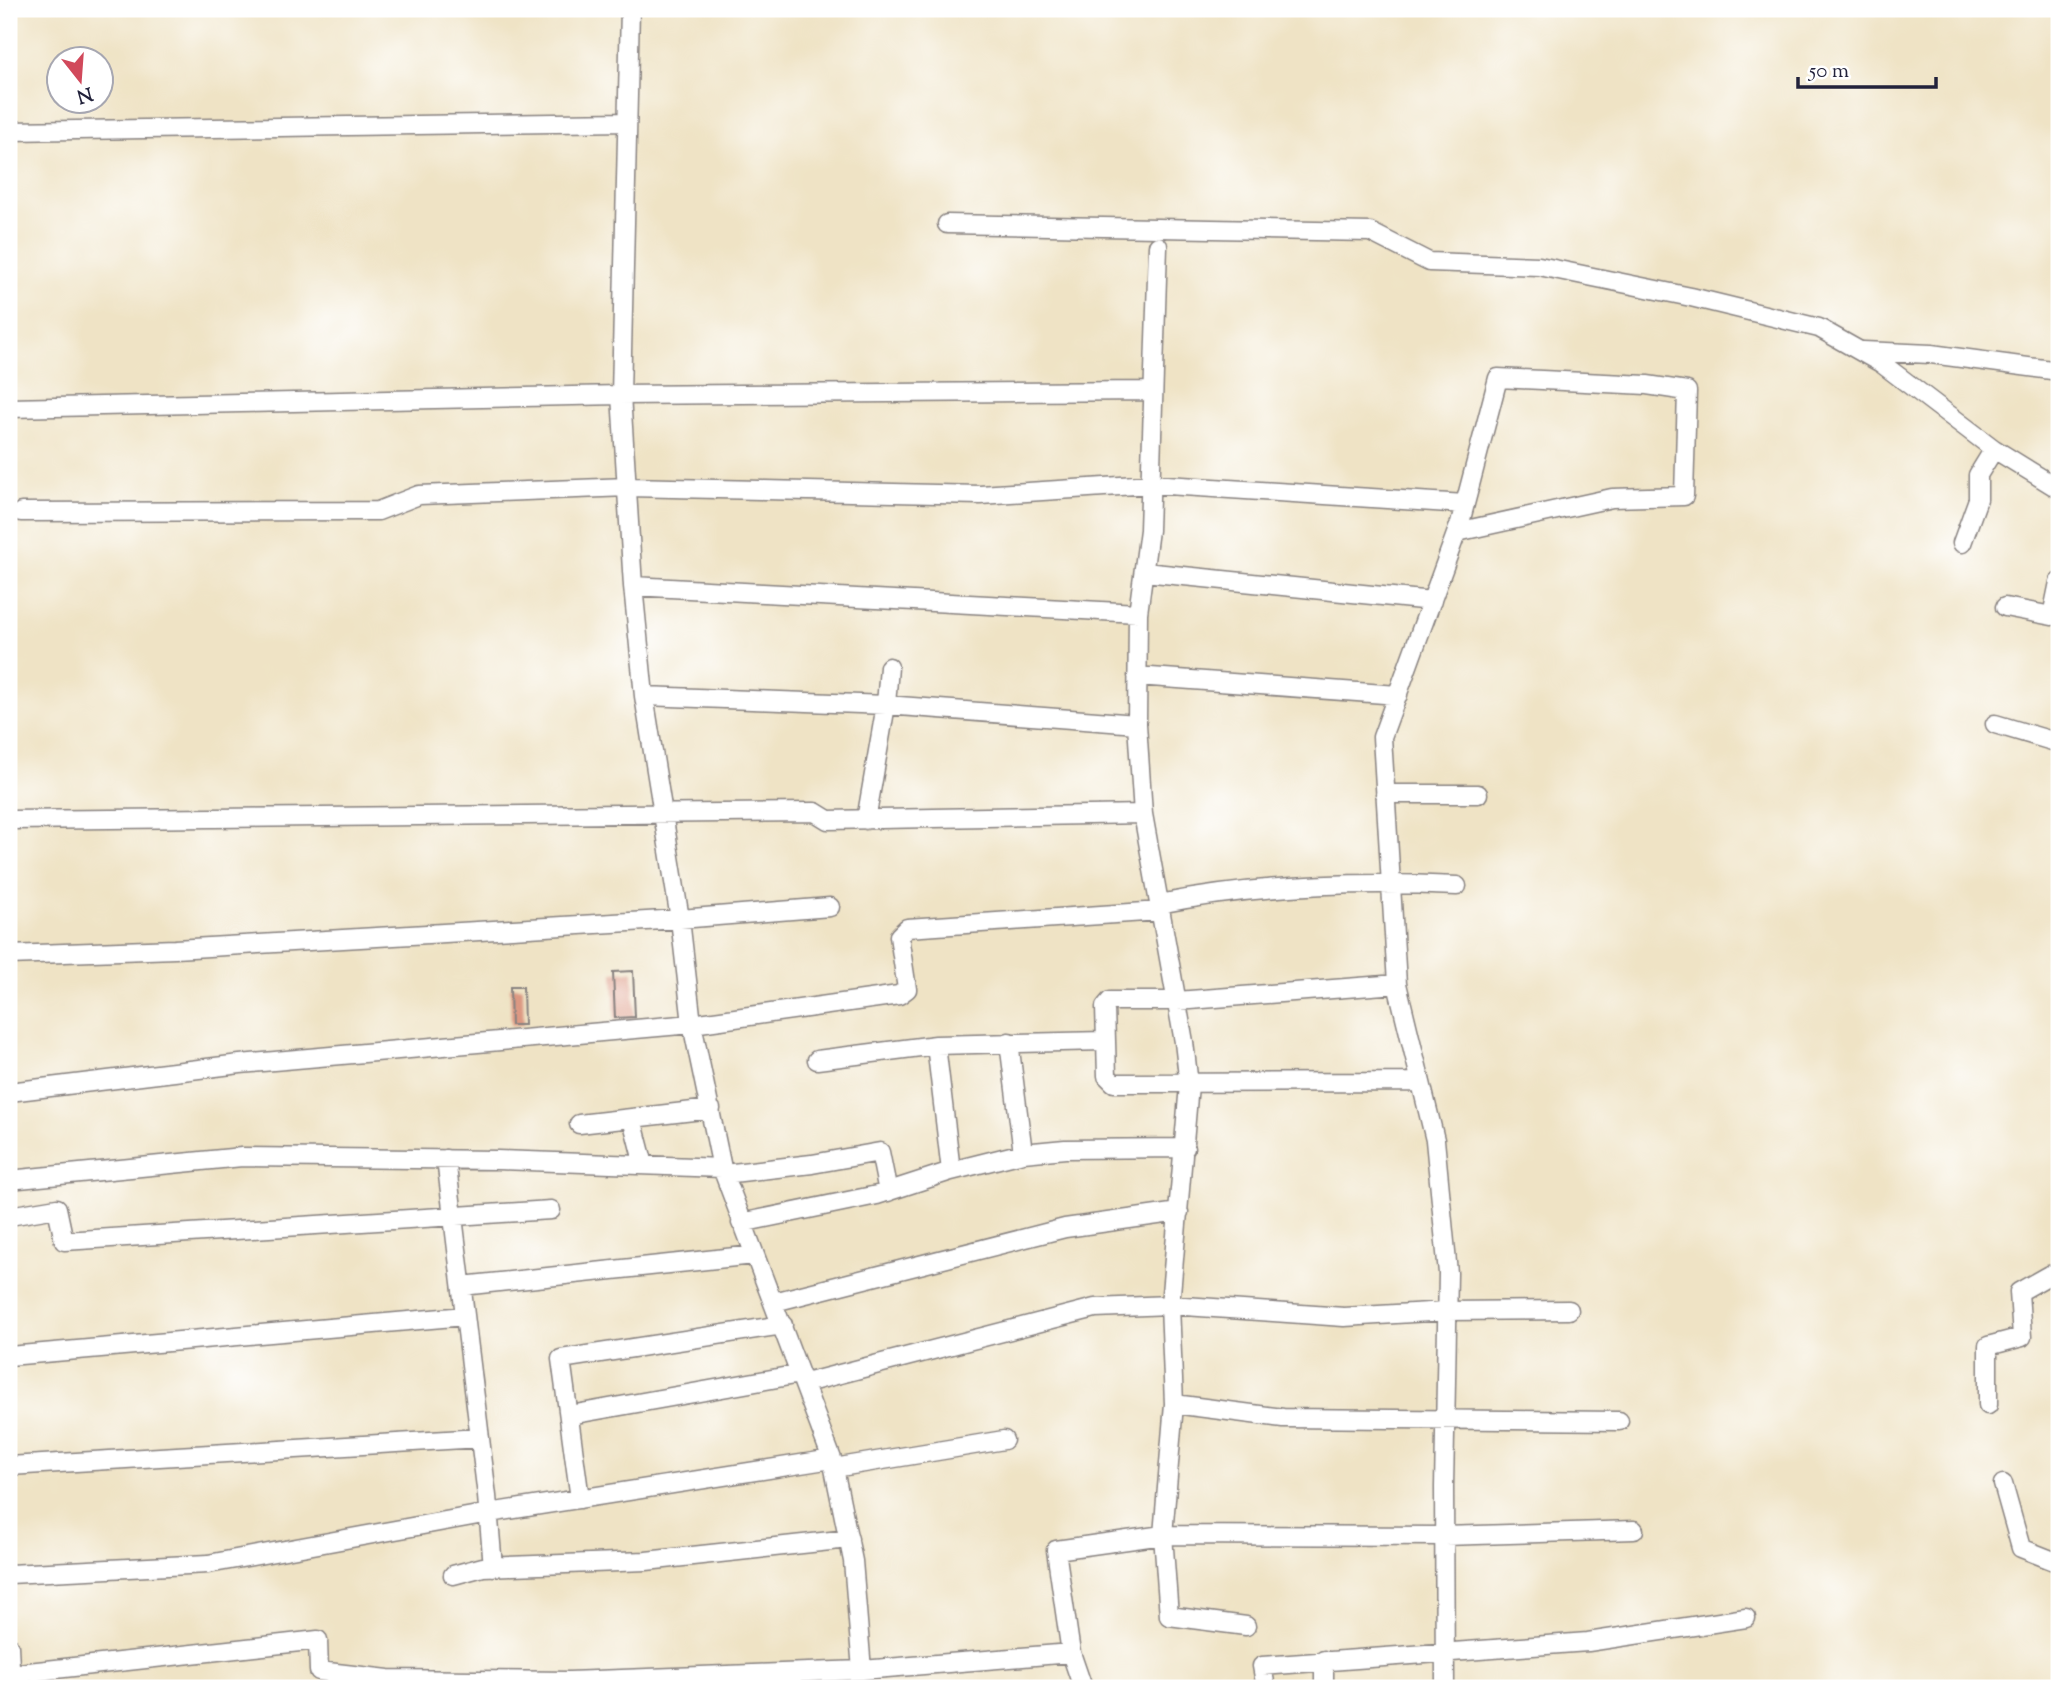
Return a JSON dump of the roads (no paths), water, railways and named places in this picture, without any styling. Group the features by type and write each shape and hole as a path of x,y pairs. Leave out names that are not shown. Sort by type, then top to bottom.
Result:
{"street":[{"path":"630,9 621,395 633,586 644,696 680,919 692,1024 723,1171 803,1378 833,1464 849,1539 862,1670"},
{"path":"9,131 627,122"},
{"path":"947,224 1370,232 1429,262 1539,266 1691,297 1819,328 1920,391 1994,449 2059,489"},
{"path":"1158,246 1151,484 1138,612 1137,724 1143,814 1177,1001 1189,1085 1170,1305 1174,1404 1163,1535 1169,1616 1246,1626"},
{"path":"1859,351 1931,354 2059,371"},
{"path":"1445,1688 1448,1273 1435,1140 1396,984 1382,737 1457,532 1497,378 1647,385 1687,391 1684,496 1612,498 1457,532"},
{"path":"9,408 621,395 1153,391"},
{"path":"1962,543 1978,499 1978,475 1994,449"},
{"path":"21,512 378,511 419,495 628,487 980,495 1151,484 1465,504"},
{"path":"1144,572 1432,601"},
{"path":"2005,607 2052,616 2059,582"},
{"path":"633,586 1138,612"},
{"path":"866,820 886,705 889,667"},
{"path":"1137,677 1398,695"},
{"path":"644,696 886,705 1137,724"},
{"path":"1995,724 2059,743"},
{"path":"1385,794 1478,794"},
{"path":"9,820 663,812 815,812 828,820 1143,814"},
{"path":"9,1092 240,1064 692,1024 904,993 906,989 899,936 907,928 1159,908 1224,892 1391,883 1457,886"},
{"path":"9,955 175,949 830,908"},
{"path":"1396,984 1177,1001 1107,1003 1104,1041 1110,1081 1189,1085 1421,1082"},
{"path":"817,1060 936,1045 1104,1041"},
{"path":"1009,1042 1023,1153"},
{"path":"936,1045 951,1171"},
{"path":"579,1124 711,1109"},
{"path":"632,1119 645,1165"},
{"path":"741,1223 888,1192 951,1171 1023,1153 1065,1149 1185,1148"},
{"path":"9,1180 242,1157 446,1159 645,1165 723,1171 812,1164 880,1152 888,1192"},
{"path":"446,1159 489,1513 493,1567"},
{"path":"9,1216 57,1208 64,1241 551,1210"},
{"path":"774,1302 1065,1228 1179,1212"},
{"path":"462,1286 754,1255"},
{"path":"1988,1405 1988,1346 2022,1337 2019,1292 2049,1275 2059,1274"},
{"path":"570,1415 803,1378 1096,1308 1170,1305 1344,1317 1447,1311 1569,1310"},
{"path":"9,1356 465,1316"},
{"path":"580,1499 561,1359 783,1325"},
{"path":"1174,1404 1283,1418 1619,1421"},
{"path":"9,1466 480,1438"},
{"path":"9,1574 208,1564 489,1513 1004,1440"},
{"path":"2003,1484 2021,1548 2059,1563"},
{"path":"1083,1688 1071,1653 1056,1550 1163,1535 1444,1536 1634,1530"},
{"path":"453,1575 493,1567 646,1562 849,1539"},
{"path":"1266,1688 1262,1666 1588,1642 1746,1618"},
{"path":"9,1646 10,1681 318,1640 318,1671 388,1679 660,1682 862,1670 1071,1653"},
{"path":"1324,1660 1324,1688"}]}
